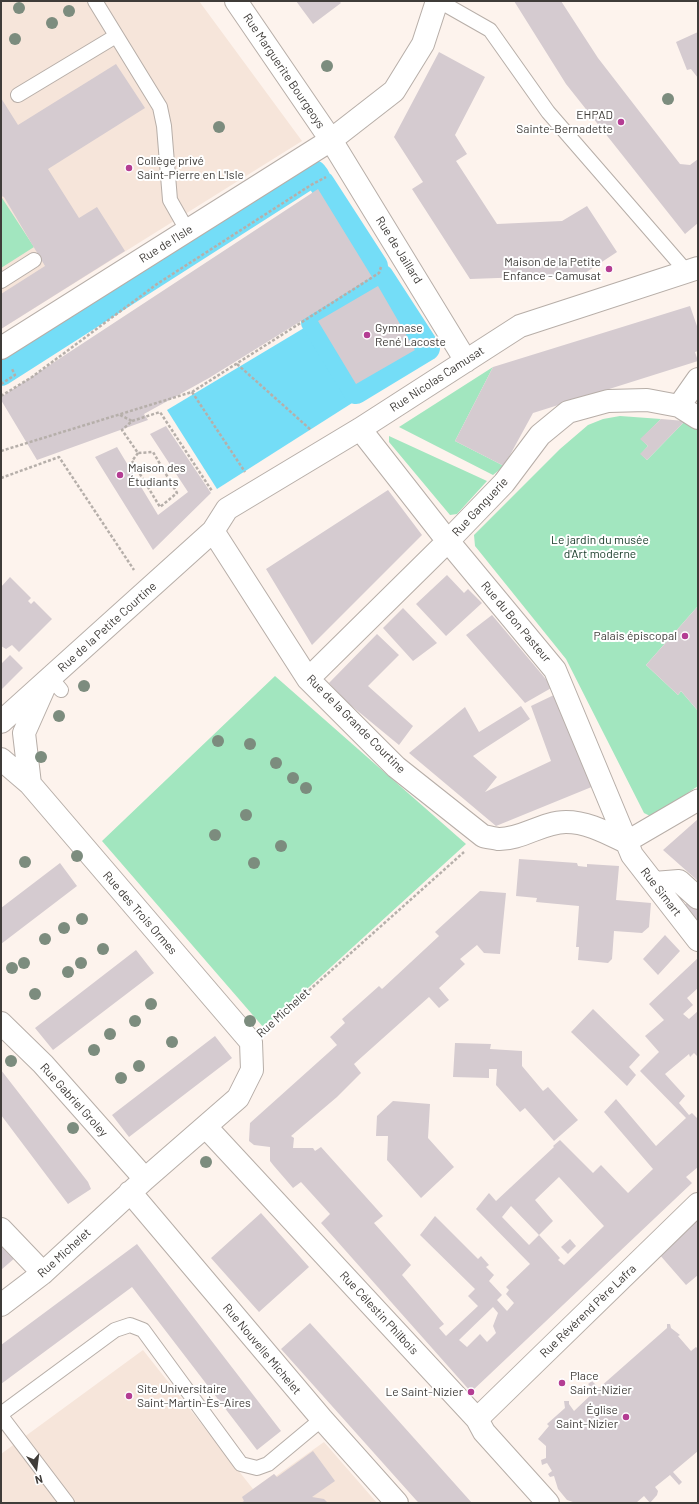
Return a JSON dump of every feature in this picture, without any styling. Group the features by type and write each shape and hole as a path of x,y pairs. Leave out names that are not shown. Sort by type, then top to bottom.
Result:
{"street":[{"name":"Rue Marguerite Bourgeoys","path":"236,1 332,140"},
{"name":"Rue de l'Isle","path":"1,348 186,230 332,140 394,91 423,44 438,1"},
{"name":"Rue de Jaillard","path":"332,140 466,361"},
{"name":"Rue Nicolas Camusat","path":"213,531 227,509 360,429 520,326 692,270"},
{"path":"698,379 679,406 698,418"},
{"name":"Rue Ganguerie","path":"308,678 448,541 504,483 540,435 568,412 608,401 647,400 679,406"},
{"name":"Rue du Bon Pasteur","path":"360,429 448,541 555,670 626,842"},
{"name":"Rue de la Grande Courtine","path":"213,531 308,678 396,767 482,836"},
{"name":"Rue de la Petite Courtine","path":"1,722 53,683 213,531"},
{"path":"30,784 24,733 53,683"},
{"name":"Rue des Trois Ormes","path":"1,759 30,784 251,1042"},
{"path":"482,836 498,839 516,836 547,825 565,822 584,824 626,842 698,800"},
{"name":"Rue Simart","path":"626,842 632,855 698,940"},
{"path":"654,884 679,881 698,898"},
{"name":"Rue Gabriel Groley","path":"1,1023 43,1064 138,1186"},
{"name":"Rue Michelet","path":"1,1305 43,1273 138,1186 238,1098 252,1070 251,1042"},
{"name":"Rue Célestin Philbois","path":"206,1127 477,1419 484,1432 548,1503"},
{"name":"Rue Nouvelle Michelet","path":"138,1186 322,1419 397,1503"},
{"name":"Rue Révérend Père Lafra","path":"477,1419 698,1204"},
{"path":"1,1229 43,1273"}],"lane":[{"path":"95,1 160,107 164,126 170,200 186,230"},
{"path":"438,1 490,30 548,112 692,270"},
{"path":"18,95 116,36"},
{"path":"1,281 34,260"},
{"path":"67,1503 1,1415 115,1330 130,1325 144,1330 240,1464 257,1468 268,1464 322,1419"}],"path":[{"path":"1,396 32,377 157,284 311,185 326,177"},
{"path":"1,451 192,392 379,272"},
{"path":"237,364 316,434"},
{"path":"1,384 15,374"},
{"path":"192,392 248,477"},
{"path":"138,453 122,430 132,421 160,412 212,492"},
{"path":"119,414 132,421"},
{"path":"153,452 177,493 160,507 132,461 138,453 153,452"},
{"path":"1,478 59,457 136,573"},
{"name":"Rue Michelet","path":"251,1042 482,836"}],"shaded area":[{"name":"Collège privé Saint-Pierre en L'Isle","path":"1,1 199,1 302,141 1,329"},
{"name":"Site Universitaire Saint-Martin-Ès-Aires","path":"143,1350 253,1489 274,1474 276,1476 324,1442 377,1503 1,1503 1,1454"}],"green space":[{"path":"2,198 34,247 1,268 1,199"},
{"path":"493,367 455,441 504,466 493,475 399,427"},
{"name":"Le jardin du musée d'Art moderne","path":"620,416 661,419 641,439 648,446 641,454 647,460 685,421 698,430 698,606 646,665 678,695 681,691 698,711 698,786 652,817 644,813 566,659 475,546 474,535 560,449 588,425 603,419"},
{"path":"389,436 487,481 457,514 450,515 389,442"},
{"path":"275,676 466,844 264,1028 102,841"}],"water":[{"path":"314,322 360,398 217,489 167,410"}],"building":[{"path":"296,1 339,1 341,3 313,24"},
{"name":"EHPAD Sainte-Bernadette","path":"514,1 561,1 598,58 680,164 690,165 698,159 698,223 685,234 566,84"},
{"path":"698,32 698,78 691,69 687,70 676,42"},
{"path":"439,52 485,77 455,135 467,154 456,161 497,224 562,221 587,206 617,252 582,275 470,279 412,189 423,182 394,137"},
{"path":"116,64 145,108 48,169 79,218 97,207 125,251 1,329 1,294 45,266 4,197 1,196 1,98 18,125"},
{"path":"318,189 372,277 209,378 144,414 148,420 37,460 1,400 1,397"},
{"name":"Gymnase René Lacoste","path":"378,286 415,350 356,384 318,321"},
{"path":"690,306 698,329 698,351 695,352 698,361 533,413 504,466 455,441 493,367"},
{"path":"661,419 685,421 647,460 640,454 648,446 640,439"},
{"name":"Maison des Étudiants","path":"166,426 211,493 153,550 95,457 117,447 158,515 188,492 150,434"},
{"path":"388,490 422,535 312,645 266,569"},
{"path":"447,575 464,593 468,589 482,603 446,636 416,604"},
{"path":"10,577 31,598 28,601 31,604 34,601 52,619 19,652 12,645 6,649 1,646 1,587"},
{"name":"Palais épiscopal","path":"698,606 698,711 681,691 678,695 646,665"},
{"path":"403,608 437,643 413,661 383,628"},
{"path":"492,615 553,687 525,703 466,635"},
{"path":"377,634 399,655 368,686 413,726 399,745 348,703 329,683"},
{"path":"10,655 23,668 1,690 1,664"},
{"path":"556,694 594,786 496,826 409,753 465,707 479,732 521,706 530,719 473,756 497,777 485,792 551,761 531,706"},
{"path":"698,819 698,881 663,850"},
{"path":"519,859 577,863 578,866 587,867 587,864 619,866 616,900 651,903 649,927 642,933 614,931 612,959 608,963 578,960 579,947 576,947 579,906 536,902 537,898 516,896"},
{"path":"60,863 77,886 1,944 1,908"},
{"path":"480,891 506,893 500,954 484,953 477,945 460,959 465,964 439,988 449,1000 439,1008 429,997 354,1064 361,1073 337,1097 291,1136 294,1138 293,1148 313,1148 315,1151 321,1147 383,1216 374,1223 411,1265 402,1275 444,1324 439,1328 446,1336 478,1306 468,1296 475,1289 420,1235 435,1216 478,1259 481,1256 489,1265 486,1267 494,1275 489,1281 502,1295 497,1300 507,1311 514,1303 506,1294 509,1290 506,1287 530,1264 476,1209 489,1193 496,1201 560,1140 593,1173 601,1165 628,1193 653,1169 604,1112 616,1099 656,1146 686,1118 640,1071 659,1052 645,1036 664,1020 649,1004 698,958 698,988 687,998 693,1005 683,1014 689,1019 698,1011 698,1057 694,1053 690,1057 689,1054 665,1074 685,1096 679,1103 689,1115 692,1113 698,1119 698,1167 686,1177 692,1183 471,1392 321,1223 330,1214 301,1182 293,1188 270,1161 270,1147 254,1145 249,1141 250,1123 337,1045 330,1037 345,1023 342,1019 379,986 382,989 439,936 435,932","holes":["559,1177 604,1226 564,1265 558,1260 560,1258 539,1235 553,1221 535,1200","511,1206 539,1235 529,1245 502,1217","493,1307 498,1313 493,1326 496,1333 487,1342 480,1334 467,1347 459,1340"]},
{"path":"691,898 698,904 698,925 683,907"},
{"path":"665,935 680,951 658,975 643,959"},
{"path":"136,950 154,973 53,1050 35,1028"},
{"path":"593,1009 640,1055 629,1067 636,1075 627,1086 571,1032"},
{"path":"215,1036 232,1058 129,1137 112,1115"},
{"path":"455,1043 491,1044 490,1049 522,1051 522,1066 543,1091 548,1087 578,1120 554,1141 525,1108 520,1112 496,1085 497,1069 489,1069 489,1078 453,1077"},
{"path":"1,1070 88,1182 91,1189 68,1204 1,1115"},
{"path":"393,1101 430,1104 428,1138 454,1167 421,1198 387,1160 388,1136 376,1136 377,1116"},
{"path":"261,1213 309,1267 259,1312 211,1258"},
{"path":"698,1219 698,1275 686,1285 659,1254"},
{"path":"570,1239 576,1246 568,1254 561,1247"},
{"path":"1,1241 16,1257 1,1270"},
{"path":"137,1244 281,1431 257,1450 132,1287 1,1384 1,1345"},
{"path":"310,1323 472,1503 419,1503 416,1500 281,1349"},
{"name":"Église Saint-Nizier","path":"667,1324 670,1324 671,1328 680,1335 678,1336 691,1351 696,1347 698,1349 698,1451 673,1472 682,1482 679,1485 670,1475 655,1487 658,1491 657,1495 650,1503 644,1496 636,1503 576,1503 567,1500 558,1489 554,1476 550,1477 548,1474 552,1471 547,1463 542,1465 541,1460 546,1458 546,1446 538,1439 549,1426 547,1424 565,1408 564,1401 569,1401 569,1404 574,1411 595,1391 588,1384 592,1381 599,1388 667,1328"},
{"path":"313,1451 335,1481 312,1497 324,1499 328,1503 241,1503 244,1501 242,1497 274,1474 277,1477"}],"waterway":[{"path":"1,373 314,173 317,177"},
{"path":"322,184 375,266"},
{"path":"381,277 427,348 356,391 314,322 381,277"}],"place":[{"name":"EHPAD Sainte-Bernadette","path":"621,122"},
{"name":"Collège privé Saint-Pierre en L'Isle","path":"129,168"},
{"name":"Maison de la Petite Enfance - Camusat","path":"609,269"},
{"name":"Gymnase René Lacoste","path":"367,335"},
{"name":"Maison des Étudiants","path":"120,475"},
{"name":"Palais épiscopal","path":"685,636"},
{"name":"Place Saint-Nizier","path":"562,1383"},
{"name":"Le Saint-Nizier","path":"471,1392"},
{"name":"Site Universitaire Saint-Martin-Ès-Aires","path":"129,1396"},
{"name":"Église Saint-Nizier","path":"626,1417"}]}
